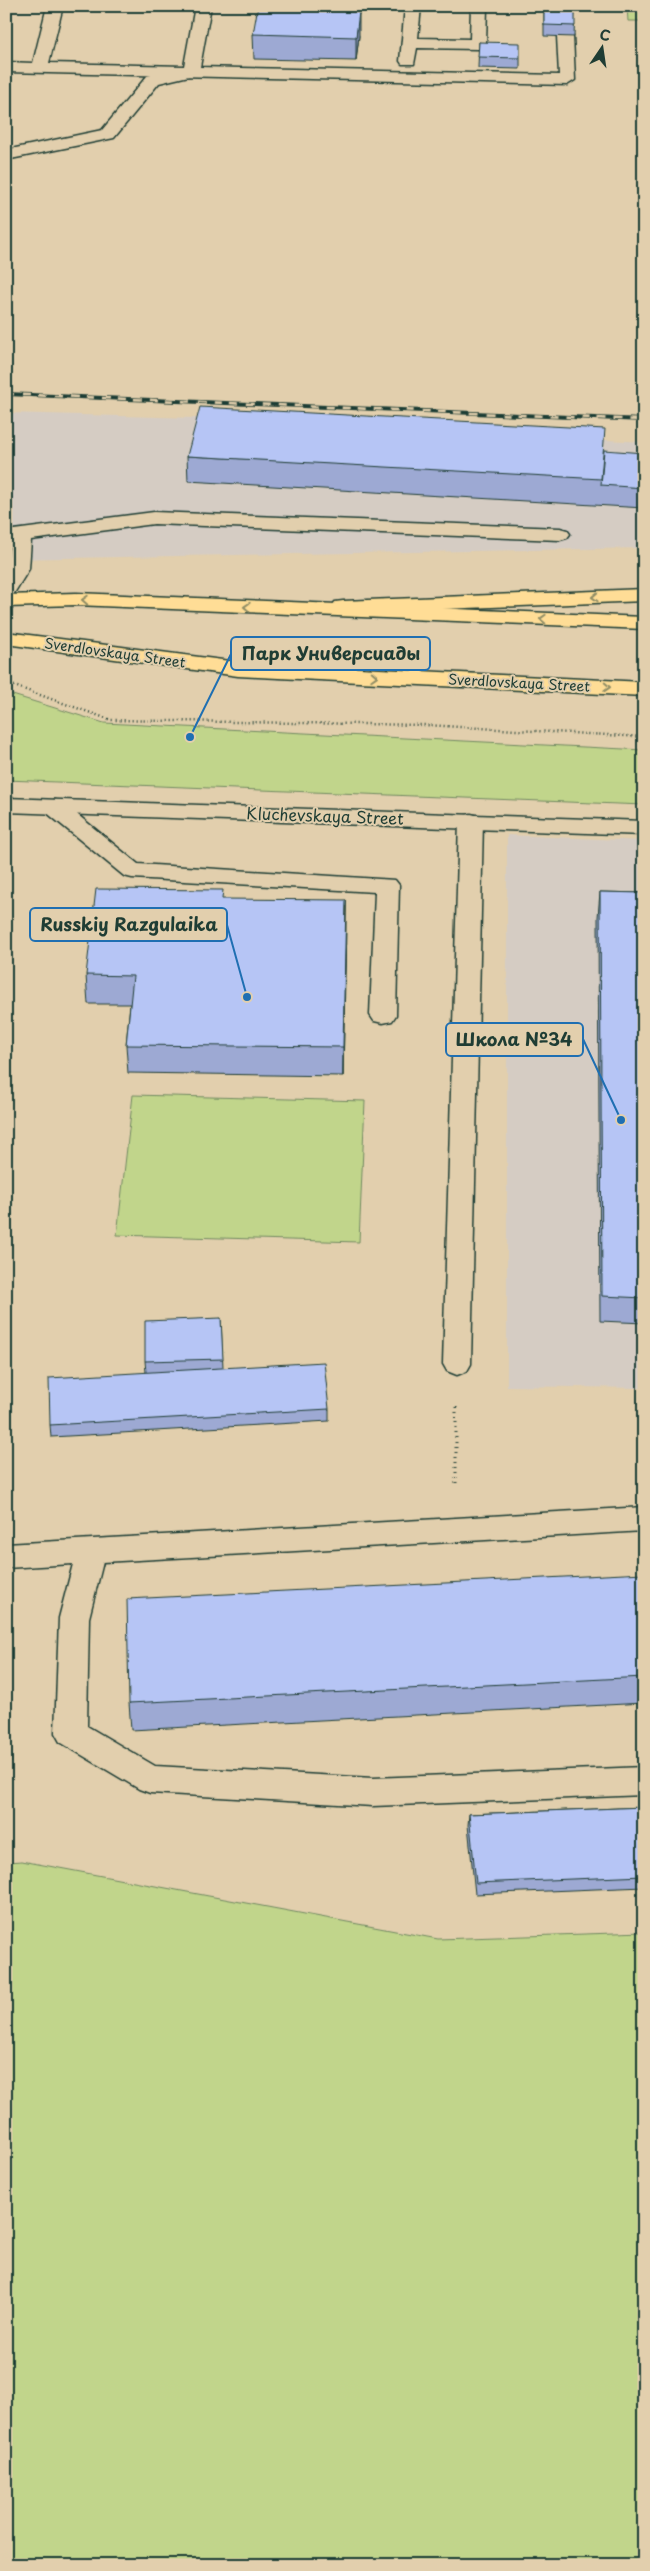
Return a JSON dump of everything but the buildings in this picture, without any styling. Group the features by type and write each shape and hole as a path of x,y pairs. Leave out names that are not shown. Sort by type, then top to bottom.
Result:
{"main road":[{"path":"296,609 644,595"},
{"path":"6,601 76,599 644,623"},
{"name":"Sverdlovskaya Street","path":"6,638 238,669 644,689"}],"street":[{"path":"40,68 56,6"},
{"path":"191,71 203,6"},
{"path":"406,77 413,6"},
{"path":"410,43 478,44 479,6"},
{"path":"6,67 567,80 565,36"},
{"path":"6,155 108,134 153,79 191,71"},
{"path":"6,591 19,568 14,537 154,518 560,534"},
{"name":"Kluchevskaya Street","path":"6,805 644,828"},
{"path":"54,808 132,871 387,885 383,1015"},
{"path":"457,1364 471,821"},
{"path":"6,1556 644,1518"},
{"path":"91,1551 74,1618 71,1733 150,1779 372,1792 644,1781"}],"path":[{"path":"6,683 111,720 425,725 644,736"},
{"path":"455,1529 457,1364"}],"shaded area":[{"path":"6,413 196,418 644,442 644,548 6,559"},
{"path":"507,835 644,841 644,1388 507,1386"}],"green space":[{"path":"627,6 644,6 644,21 628,21"},
{"path":"6,693 104,723 644,750 644,805 6,780"},
{"path":"133,1095 365,1101 359,1242 117,1235"},
{"path":"22,1861 438,1939 644,1932 644,2565 6,2565 6,1862"}],"railway":[{"path":"6,394 644,420"}],"place":[{"name":"Парк Универсиады","path":"190,737"},
{"name":"Russkiy Razgulaika","path":"247,997"},
{"name":"Школа №34","path":"621,1120"}]}
